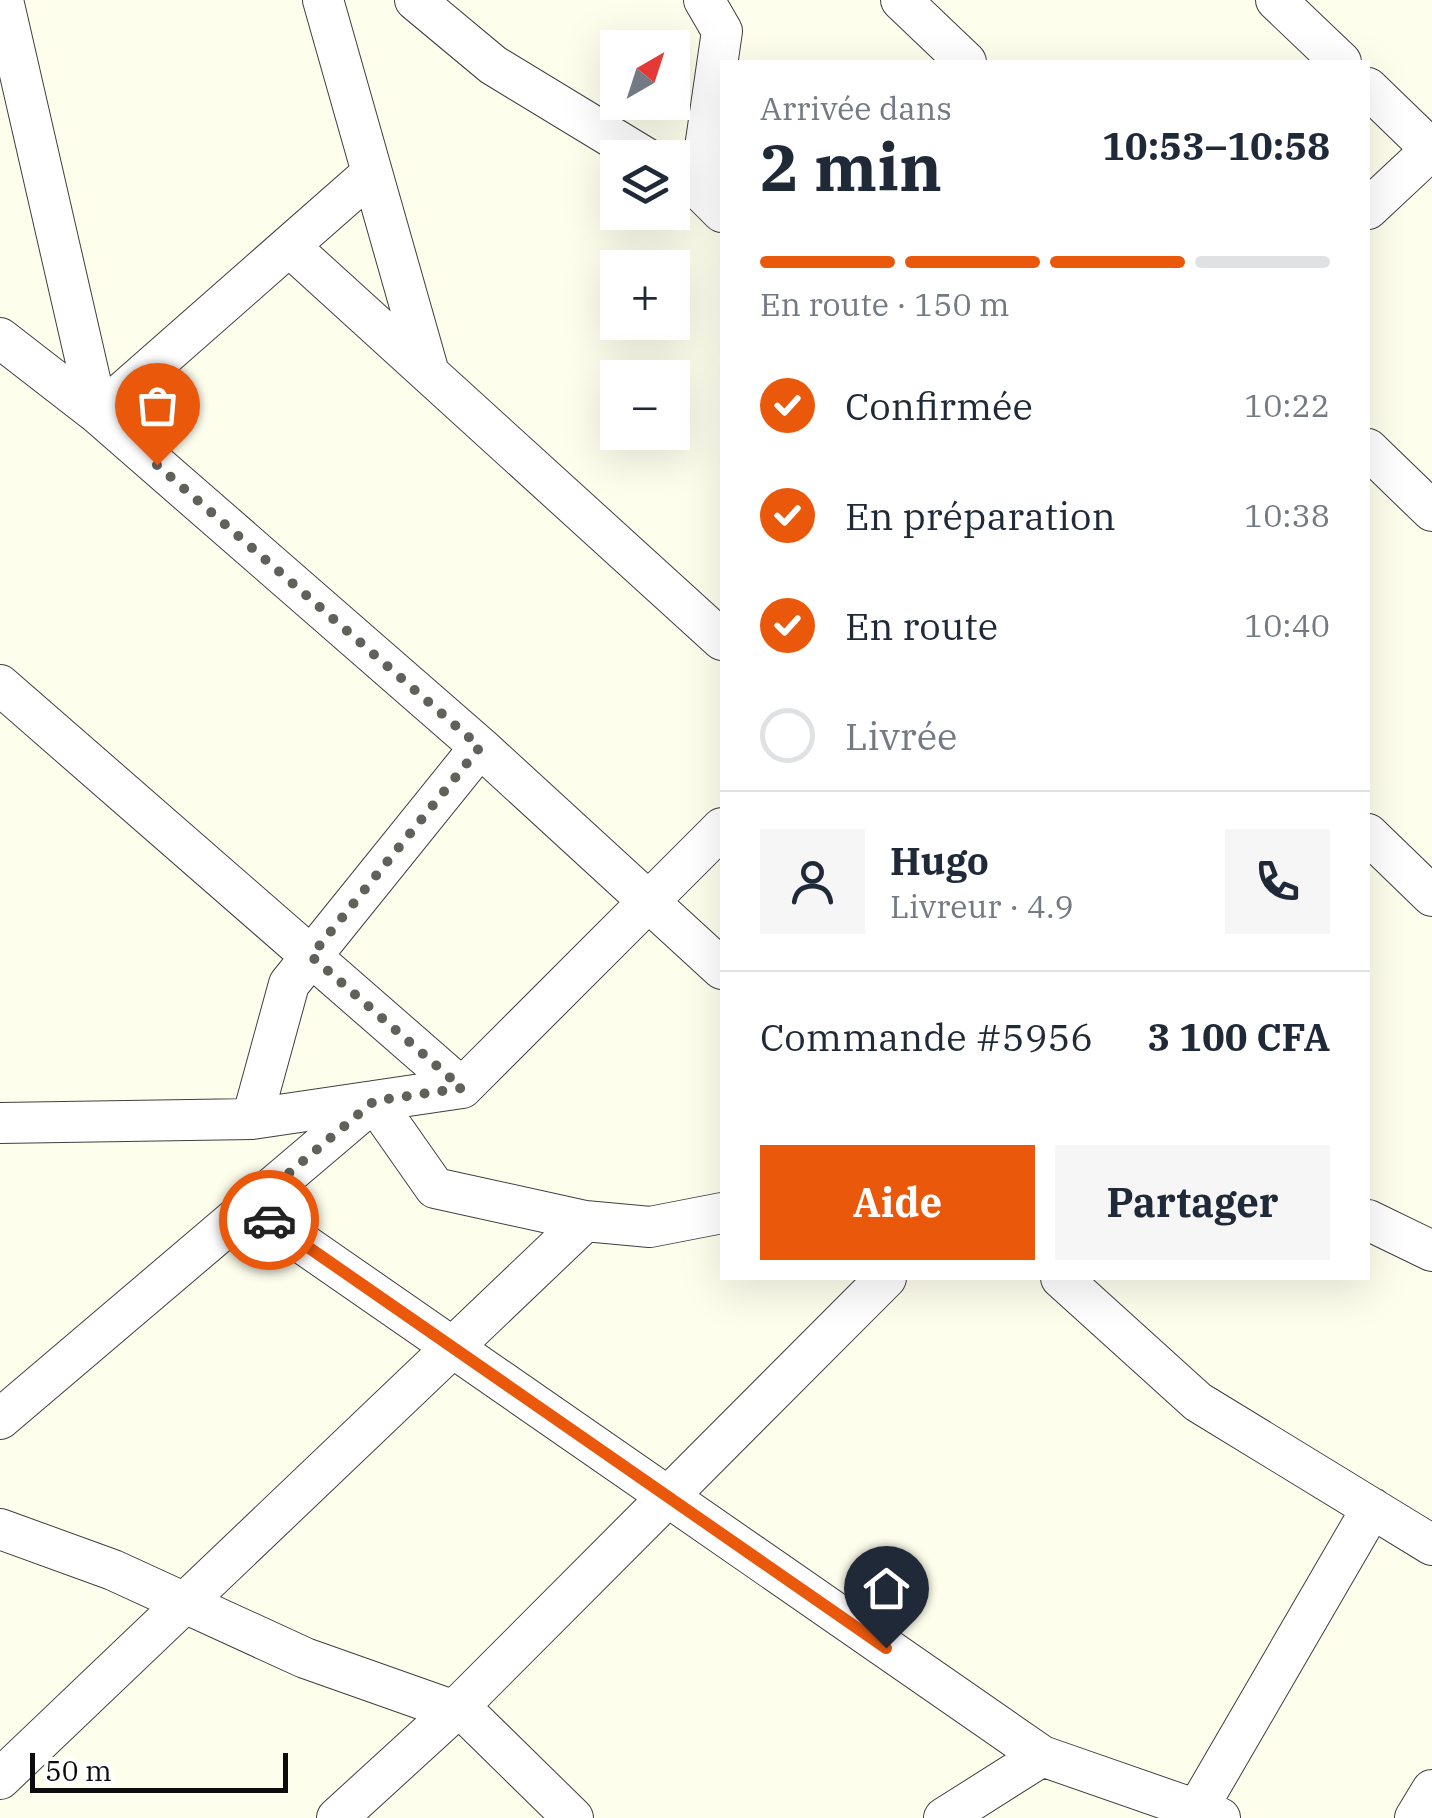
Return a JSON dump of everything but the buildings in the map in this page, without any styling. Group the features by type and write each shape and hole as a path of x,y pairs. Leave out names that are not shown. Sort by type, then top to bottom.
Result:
{"street":[{"path":"4,0 98,414"},
{"path":"324,0 429,373"},
{"path":"415,0 492,65 616,140"},
{"path":"698,192 722,31 704,0"},
{"path":"901,0 964,60"},
{"path":"1276,0 1339,60"},
{"path":"1370,90 1432,150 1370,207"},
{"path":"98,414 372,173"},
{"path":"289,246 720,638"},
{"path":"0,338 98,414 480,747 720,966"},
{"path":"1370,451 1432,511"},
{"path":"0,685 462,1088"},
{"path":"252,1118 288,984 480,747"},
{"path":"6,1134 252,1118 462,1088 720,830"},
{"path":"1370,836 1426,879"},
{"path":"0,1419 374,1101"},
{"path":"374,1101 434,1188 586,1221 650,1228 720,1213"},
{"path":"250,1206 1042,1756 1203,1815 1372,1508"},
{"path":"0,1779 586,1221"},
{"path":"1370,1221 1432,1251"},
{"path":"337,1818 454,1710 884,1280"},
{"path":"1063,1280 1198,1402 1432,1544"},
{"path":"0,1530 112,1570 305,1658 469,1716 573,1818"},
{"path":"944,1818 1042,1756"},
{"path":"1416,1818 1432,1790"}],"way so far":[{"path":"157,465 480,747 311,956 462,1088 374,1101 250,1206 269,1220"}],"route":[{"path":"269,1220 886,1648"}]}
